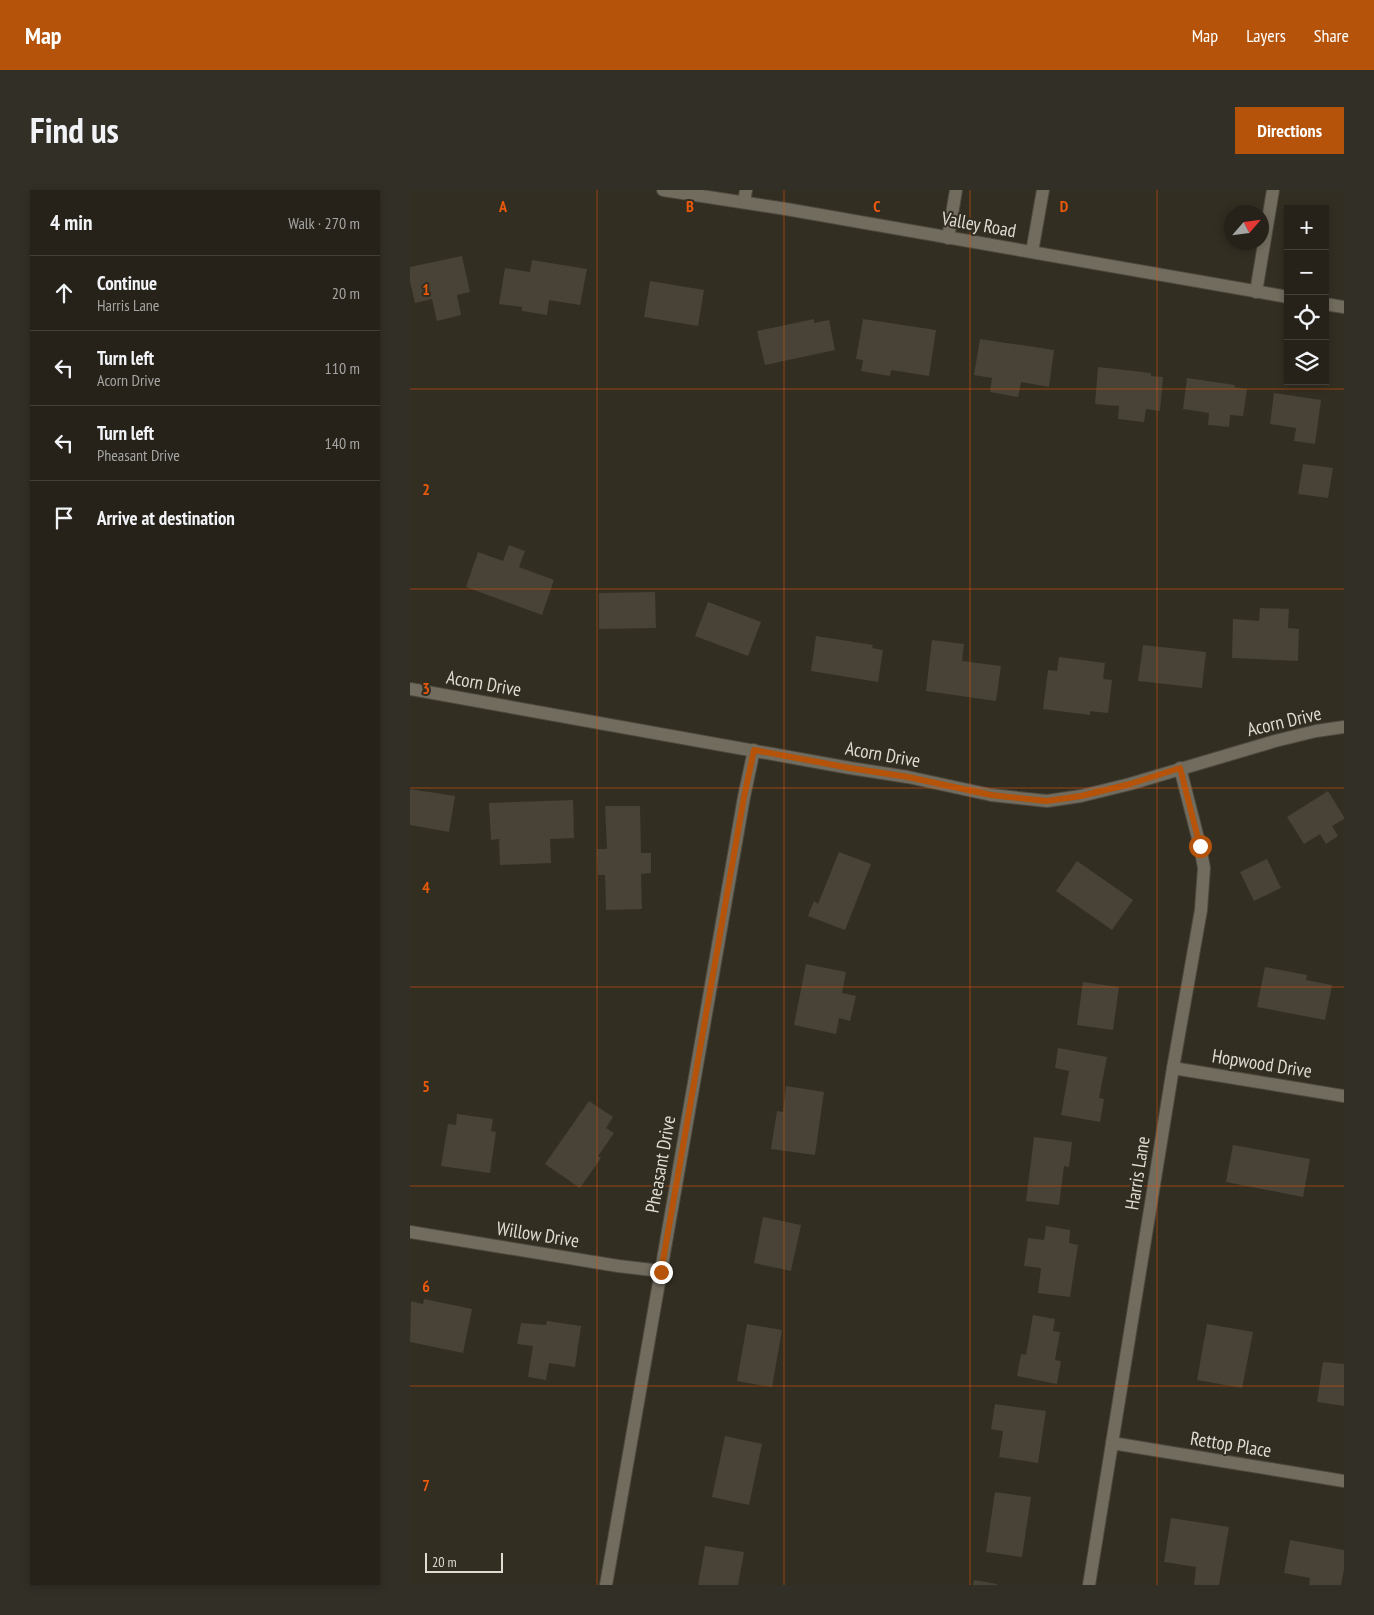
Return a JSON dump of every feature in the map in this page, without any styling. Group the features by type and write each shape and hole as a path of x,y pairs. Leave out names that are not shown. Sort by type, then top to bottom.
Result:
{"street":[{"name":"Valley Road","path":"663,190 745,196 948,238 1284,296"},
{"path":"948,238 956,190"},
{"path":"1032,252 1043,190"},
{"path":"1256,292 1273,190"},
{"path":"1329,305 1344,307"},
{"name":"Acorn Drive","path":"410,689 908,777 991,795 1047,801 1089,794 1275,741 1316,731 1344,728"},
{"name":"Pheasant Drive","path":"606,1585 744,797 754,750"},
{"name":"Harris Lane","path":"1089,1585 1173,1068 1201,910 1204,868 1180,768"},
{"name":"Hopwood Drive","path":"1173,1068 1344,1096"},
{"name":"Willow Drive","path":"410,1232 661,1272"},
{"name":"Rettop Place","path":"1112,1443 1344,1481"}],"building":[{"path":"462,256 470,292 457,295 461,315 437,321 432,299 415,303 410,282 410,267"},
{"path":"532,260 587,269 580,305 549,300 547,315 522,311 522,307 499,304 505,268 530,272"},
{"path":"650,281 704,290 698,326 644,317"},
{"path":"814,319 814,323 829,320 835,350 765,365 757,331"},
{"path":"863,319 936,330 929,376 891,370 890,376 861,371 863,360 856,359"},
{"path":"980,339 1054,350 1049,387 1021,382 1018,397 990,392 992,378 974,375"},
{"path":"1098,367 1151,373 1151,376 1163,377 1160,411 1146,409 1144,422 1118,419 1119,406 1095,404"},
{"path":"1187,378 1235,385 1234,387 1247,389 1243,416 1230,415 1229,427 1208,425 1209,413 1183,409"},
{"path":"1274,393 1321,400 1315,444 1294,441 1296,428 1270,424"},
{"path":"1303,464 1333,468 1328,498 1298,494"},
{"path":"509,545 525,551 519,567 554,580 542,615 466,587 478,552 503,561"},
{"path":"655,592 656,628 599,629 599,593"},
{"path":"708,602 761,622 748,656 695,636"},
{"path":"1260,608 1289,609 1288,628 1299,629 1298,661 1232,658 1233,619 1259,621"},
{"path":"816,636 873,645 872,648 883,650 878,682 811,671"},
{"path":"932,640 964,644 962,661 1001,666 996,701 926,691"},
{"path":"1143,645 1206,652 1202,688 1138,681"},
{"path":"1059,657 1105,663 1103,679 1112,680 1108,713 1090,711 1090,715 1043,709 1048,670 1057,671"},
{"path":"410,789 455,796 449,832 410,825"},
{"path":"1328,791 1344,817 1344,819 1332,826 1338,836 1326,844 1320,834 1304,844 1287,817"},
{"path":"573,800 574,838 550,839 551,863 500,865 499,839 491,840 489,803"},
{"path":"605,806 640,806 641,853 651,853 651,873 641,874 642,909 606,910 605,875 598,875 597,849 607,849"},
{"path":"839,852 871,864 845,930 808,916 814,901 818,904"},
{"path":"1267,859 1281,888 1254,901 1240,872"},
{"path":"1077,861 1133,900 1112,930 1056,891"},
{"path":"806,964 846,972 842,993 856,996 850,1021 839,1018 836,1034 794,1025"},
{"path":"1265,967 1307,975 1306,980 1332,985 1325,1020 1257,1007"},
{"path":"1083,982 1119,987 1113,1030 1077,1025"},
{"path":"1058,1048 1107,1057 1099,1098 1104,1099 1100,1122 1061,1115 1069,1071 1055,1068"},
{"path":"786,1086 824,1092 815,1155 771,1149 777,1111 783,1112"},
{"path":"589,1101 613,1117 606,1128 614,1133 598,1156 601,1158 580,1188 545,1164"},
{"path":"457,1114 493,1119 491,1131 496,1132 490,1173 441,1166 448,1124 456,1125"},
{"path":"1034,1137 1072,1142 1069,1167 1064,1166 1059,1205 1026,1201"},
{"path":"1233,1145 1310,1159 1303,1197 1226,1182"},
{"path":"763,1217 801,1225 791,1271 754,1263"},
{"path":"1046,1226 1070,1230 1069,1243 1078,1245 1070,1297 1038,1293 1041,1268 1024,1266 1028,1238 1044,1240"},
{"path":"424,1299 472,1309 463,1353 410,1342 411,1301 423,1304"},
{"path":"1033,1315 1055,1319 1053,1331 1060,1332 1055,1360 1061,1361 1057,1384 1017,1376 1021,1354 1026,1355"},
{"path":"547,1321 581,1326 575,1367 549,1363 546,1380 528,1377 533,1346 517,1344 521,1323 546,1325"},
{"path":"747,1324 782,1330 772,1387 737,1381"},
{"path":"1207,1324 1253,1332 1242,1388 1197,1380"},
{"path":"1323,1362 1344,1364 1344,1406 1317,1402"},
{"path":"995,1404 1046,1411 1038,1463 999,1457 1003,1431 991,1429"},
{"path":"725,1436 762,1444 749,1505 712,1497"},
{"path":"995,1492 1031,1497 1022,1557 986,1552"},
{"path":"1171,1518 1229,1527 1219,1585 1194,1585 1196,1567 1164,1562"},
{"path":"1290,1540 1344,1550 1344,1570 1341,1585 1309,1585 1310,1578 1284,1573"},
{"path":"705,1546 744,1552 738,1585 698,1585"},
{"path":"974,1580 997,1584 997,1585 973,1585"}],"route":[{"path":"661,1272 744,797 754,750 908,777 991,795 1047,801 1081,796 1130,784 1180,768 1200,846"}]}
